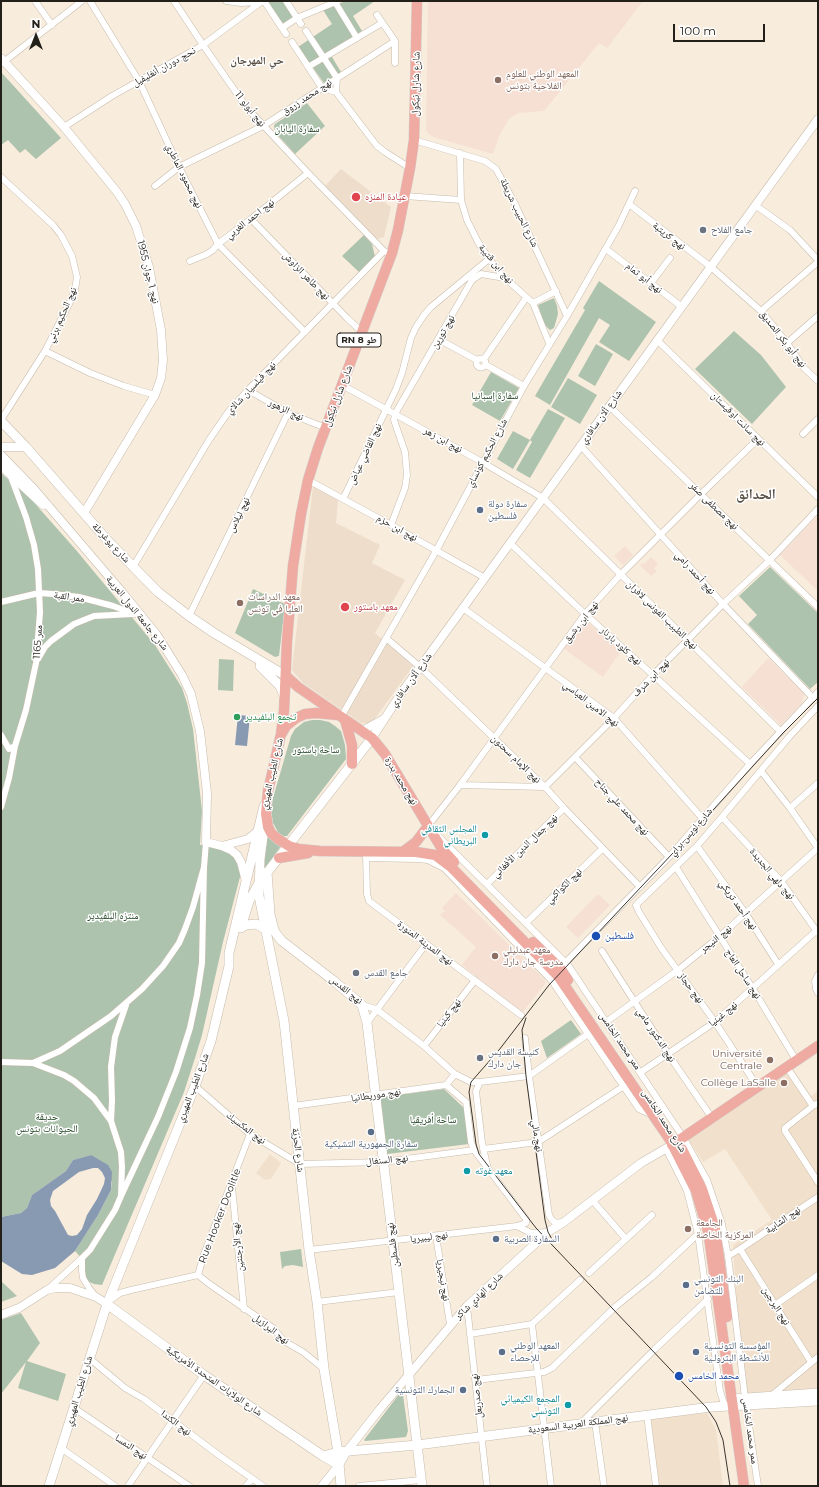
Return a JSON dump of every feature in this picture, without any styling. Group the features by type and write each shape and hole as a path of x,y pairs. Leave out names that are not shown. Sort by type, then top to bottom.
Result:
{"main road":[{"name":"شارع شارل نيكول","path":"286,676 293,566 308,480 362,332 405,196 414,140 417,1"},
{"name":"شارع يوغرطة","path":"1,421 133,567 158,592 189,616 286,676"},
{"name":"شارع يوغرطة","path":"237,647 275,680 280,686 285,698"},
{"name":"شارع الطيب المهيري","path":"49,1486 107,1304 195,1086 211,1041 229,966 229,953 281,734 286,676"},
{"name":"نهج محمد بدرة","path":"286,676 298,687 372,738 385,754 430,829"},
{"path":"281,734 286,726 304,714 316,713 341,717 352,745 352,764"},
{"path":"229,966 235,954 249,901 259,882 289,846 372,738"},
{"path":"268,791 266,814 271,834 289,846 320,851"},
{"name":"شارع الحرّيّة","path":"266,814 260,859 260,901 284,1021 292,1106 324,1369 343,1451 339,1465 341,1486"},
{"path":"404,851 430,829"},
{"name":"شارع محمد الخامس","path":"430,829 445,853 563,965 675,1143 702,1189 715,1228 737,1403 750,1486"},
{"path":"279,858 320,851"},
{"name":"شارع محمد الخامس","path":"320,851 366,854 404,851 427,853 442,859 558,976 652,1115 675,1143"},
{"name":"نهج القدس","path":"267,872 272,923 274,930 282,942 334,981 362,1005"},
{"path":"241,928 246,925 256,924 265,929"},
{"path":"270,950 276,943 282,942"},
{"name":"نهج فلسطين","path":"362,1005 367,1023 376,1095 421,1483"},
{"path":"675,1143 786,1066 818,1046"},
{"name":"شارع الولايات المتحدة الأمريكية","path":"107,1304 204,1375 323,1456 339,1465"},
{"name":"نهج المملكة العربية السعودية","path":"343,1451 417,1445 737,1403 771,1396 818,1393"},
{"name":"نهج المملكة العربية السعودية","path":"737,1403 818,1400"},
{"name":"شارع محمد الخامس","path":"737,1403 744,1486"},
{"path":"323,1456 343,1451"}],"street":[{"path":"35,1 52,24"},
{"path":"2,61 82,1"},
{"name":"نهج محمود الماطري","path":"90,1 139,81 179,167 218,244 305,332"},
{"name":"نهج أبولو 11","path":"174,1 247,108 308,173 388,252"},
{"path":"226,1 241,3 263,1 286,34"},
{"name":"نحج دوران أنغليفيل","path":"64,127 94,107 203,45 263,1"},
{"path":"286,1 301,24"},
{"path":"282,28 297,18 337,2 357,38"},
{"path":"377,15 395,41 395,63"},
{"path":"308,67 382,23"},
{"path":"306,31 337,78 336,92"},
{"name":"نهج محمد زروق","path":"155,186 179,167 263,126 395,41"},
{"path":"292,42 322,88 336,92 377,146 410,168"},
{"name":"نهج 1 جوان 1955","path":"2,61 64,127 117,192 136,226 149,267 161,330 163,360 161,378 155,395 84,513"},
{"name":"شارع آلان سافاري","path":"372,738 420,668 580,445 818,119"},
{"name":"شارع الحبيب شريطة","path":"414,140 485,161 492,165 500,174 568,316"},
{"name":"نهج ابن قتيبة","path":"460,153 460,200 467,220 478,242 489,259 505,278 533,303"},
{"name":"نهج احمد الغربي","path":"190,261 213,250 218,244 251,220 308,173"},
{"name":"نهج الحكيم برني","path":"1,176 53,225 68,246 76,265 77,277 75,290 58,327 45,351 1,421"},
{"name":"شارع الحكيم كونساي","path":"341,717 436,551 482,462 524,386 549,343 568,316 606,248 635,191"},
{"path":"405,196 460,200"},
{"name":"نهج كريتبة","path":"629,204 710,267"},
{"path":"755,205 790,230 818,261 761,311"},
{"name":"نهج طاهر الزاوش","path":"251,220 362,332"},
{"name":"نهج أبو تمام","path":"606,248 682,307"},
{"name":"نهج فيلسيان شالاي","path":"133,567 209,440 229,411 305,332 388,252"},
{"path":"651,283 670,258"},
{"name":"نهج تورين","path":"386,408 402,373 416,327 424,315 431,307 470,278 489,259"},
{"name":"نهج أبو بكر الصديق","path":"710,267 761,311 787,343 804,368 818,381"},
{"name":"نهج تورين","path":"395,414 438,339 470,278 481,274 505,278"},
{"path":"549,343 533,303 556,291"},
{"path":"482,361 526,298"},
{"path":"787,343 818,316"},
{"path":"438,339 482,361 524,386"},
{"name":"نهج سانت اوقيستان","path":"657,340 818,497"},
{"path":"45,351 90,373 124,386 155,395"},
{"name":"نهج ابن زهر","path":"342,385 386,408 543,498"},
{"name":"نهج الزهور","path":"248,390 288,413 326,428"},
{"name":"نهج مصطفى صفر","path":"609,406 818,607"},
{"name":"نهج القاضي عياض","path":"343,499 386,408"},
{"name":"نهج ليلاس","path":"189,616 288,413"},
{"path":"391,525 405,488 407,475 406,452 394,420 395,414"},
{"path":"803,434 818,419"},
{"name":"نهج ابن رشيق","path":"430,829 460,785 585,614 621,574 758,439"},
{"name":"نهج أحمد رامي","path":"580,445 723,604 813,698"},
{"path":"1,447 26,447"},
{"name":"شارع جامعة الدول العربية","path":"1,455 34,489 165,646 182,675 191,694 197,712 200,731 206,777 206,842"},
{"name":"شارع جامعة الدول العربية","path":"1,466 60,521"},
{"name":"ممر 1165","path":"1,807 9,778 15,746 26,710 36,663 40,612 38,569 33,541 11,476"},
{"name":"نهج ابن حزم","path":"308,480 485,578"},
{"name":"نهج الطبيب الفونس لافران","path":"543,498 781,732"},
{"name":"نهج ابن شرف","path":"545,787 614,718 653,675 723,604 769,561 818,509"},
{"name":"نهج كلود بارنار","path":"510,543 585,614 750,764"},
{"name":"ممر القبة","path":"1,602 40,593 79,597 113,606 138,615"},
{"name":"نهج الامين العباسي","path":"463,608 614,718 702,818"},
{"name":"ممر القبة","path":"36,663 45,647 74,624 99,615 138,615"},
{"name":"نهج الإمام سحنون","path":"386,638 420,668 545,787 602,849 640,887"},
{"name":"شارع لويس براي","path":"563,965 669,857 750,764 818,692"},
{"name":"شارع لويس براي","path":"638,910 636,905 642,898 676,867 722,818 818,706"},
{"path":"362,731 386,717"},
{"path":"1,735 9,749 15,746"},
{"name":"نهج محمد علي جناح","path":"575,757 669,857"},
{"path":"761,771 790,808 818,848"},
{"path":"790,808 818,783"},
{"path":"460,785 545,787"},
{"name":"نهج جمال الدين الأفغاني","path":"487,884 564,808"},
{"name":"نهج دلهي الجديدة","path":"722,818 781,881 817,932"},
{"name":"ممر محمد الخامس","path":"430,829 439,836 526,923 563,965 606,1022 640,1072 675,1143 707,1180 722,1224 728,1256 737,1403 758,1486"},
{"path":"222,846 248,839 258,830"},
{"path":"1,1315 19,1308 47,1290 82,1258 94,1244 108,1222 158,1117 176,1072 190,1028 197,995 202,963 206,842 231,850 239,858 246,882"},
{"name":"نهج أحمد تريكي","path":"696,846 746,914 778,964"},
{"name":"نهج النيجر","path":"606,1022 678,970 719,937 818,848"},
{"name":"نهج الكواكبي","path":"526,923 602,849"},
{"path":"366,854 428,860 444,868 552,981 639,1109 652,1115"},
{"name":"نهج المدينة المنورة","path":"366,854 367,894 369,901 521,1015"},
{"name":"نهج ساحل العاج","path":"676,867 796,1060"},
{"path":"33,1063 60,1051 78,1040 127,1003 159,971 179,943 193,908 204,868"},
{"name":"نهج حجاز","path":"638,910 662,949 715,1022 757,1086"},
{"name":"نهج غينيا","path":"640,1072 715,1022 753,989 778,964 817,932"},
{"path":"367,1023 426,944"},
{"name":"نهج الدكتور مامي","path":"602,951 668,1054 712,1118"},
{"path":"818,975 815,981 818,993"},
{"name":"نهج كينيا","path":"424,1046 475,980"},
{"path":"111,1121 111,1067 115,1037 127,1003"},
{"name":"نهج القدس","path":"362,1005 376,1010 424,1046 454,1074 468,1081"},
{"path":"468,1081 480,1082 529,1076 588,1034"},
{"name":"نهج مالي","path":"525,1038 549,1215 556,1223 564,1222"},
{"path":"1,1062 33,1063 64,1075 74,1081 94,1098 111,1121 121,1152 121,1196"},
{"path":"786,1066 816,1105 785,1128 785,1131 818,1182"},
{"path":"454,1074 446,1085 466,1102 471,1142 474,1150 526,1219 526,1223 517,1226"},
{"path":"468,1081 476,1093"},
{"path":"480,1082 476,1088 476,1093 483,1149 486,1163 490,1170"},
{"name":"نهج موريطانيا","path":"292,1106 446,1085"},
{"name":"نهج المكسيك","path":"195,1086 250,1134 300,1164"},
{"path":"483,1149 538,1142 624,1086"},
{"name":"Rue Hooker Doolitle","path":"107,1304 110,1300 120,1294 131,1290 198,1275 204,1254 232,1185 250,1134"},
{"name":"شارع الهادي شاكر","path":"343,1451 450,1324 467,1306 548,1232 564,1222 642,1163 675,1143"},
{"name":"شارع محمد الخامس","path":"675,1143 698,1234 720,1391 737,1403"},
{"name":"نهج السنغال","path":"300,1164 383,1162 474,1150"},
{"name":"نهج الأرجنتين","path":"232,1185 244,1309"},
{"name":"نهج الشابية","path":"728,1256 740,1250 818,1197"},
{"path":"592,1200 626,1239"},
{"path":"589,1273 652,1215"},
{"name":"نهج ليبيريا","path":"309,1250 517,1226 531,1233 548,1232"},
{"path":"476,1380 544,1372 552,1368 615,1307 652,1277 698,1234"},
{"name":"نهج نيجيريا","path":"436,1236 450,1324"},
{"name":"نهج البرجين","path":"740,1250 811,1362"},
{"path":"82,1258 83,1278 96,1297"},
{"name":"نهج البرازيل","path":"198,1275 208,1284 273,1328 284,1341 303,1352 324,1369"},
{"path":"775,1305 818,1275"},
{"path":"470,1334 532,1324 580,1280"},
{"path":"47,1290 55,1288 70,1288 96,1297 107,1304"},
{"path":"317,1302 399,1292"},
{"path":"580,1424 655,1349 708,1299"},
{"name":"نهج صدربعل","path":"467,1306 487,1486"},
{"path":"532,1324 551,1486"},
{"path":"771,1396 818,1357"},
{"name":"نهج الكندا","path":"89,1358 125,1388 144,1399 252,1479 264,1486"},
{"path":"128,1486 204,1375"},
{"name":"نهج النمسا","path":"74,1408 189,1486"},
{"path":"648,1415 654,1486"},
{"path":"595,1422 604,1486"},
{"path":"61,1448 115,1486"},
{"path":"322,1486 339,1465"},
{"path":"246,1486 252,1479"},
{"path":"359,1486 421,1483"}],"shaded area":[{"name":"المعهد الوطني للعلوم الفلاحية بتونس","path":"428,1 643,1 607,48 599,43 544,111 518,113 509,119 499,136 493,154 433,137 426,130"},
{"name":"عيادة المنزه","path":"341,169 391,207 384,237 378,239 373,236 325,186"},
{"name":"معهد باستور","path":"313,486 338,499 336,523 380,545 372,563 405,580 375,633 413,666 374,720 368,723 361,723 303,683 292,670"},
{"path":"818,515 818,591 780,555"},
{"path":"625,546 633,555 623,565 614,556"},
{"path":"651,557 658,564 654,568 657,571 651,576 640,565 643,563 644,564"},
{"path":"584,619 621,651 603,677 563,648"},
{"path":"768,658 804,694 802,703 781,725 742,687"},
{"name":"معهد عبدليلي مدرسة جان دارك","path":"456,893 545,980 545,984 522,1013 462,965 476,947 440,915 445,911 442,908"},
{"path":"598,894 610,905 578,938 566,927"},
{"path":"793,1069 811,1096 818,1091 818,1388 746,1393 737,1315 733,1245 772,1220 725,1149 703,1162 689,1140"},
{"path":"270,1154 281,1163 271,1179 265,1180 256,1173"},
{"path":"707,1413 716,1430 723,1486 659,1486 651,1419"}],"green space":[{"path":"270,1 285,1 295,17 283,25 268,3"},
{"path":"346,1 375,1 353,16 362,31 329,52 341,72 324,83 298,47 332,24 323,10"},
{"path":"1,72 61,138 36,159 25,149 20,153 8,140 1,145"},
{"name":"سفارة اليابان","path":"307,103 325,126 295,154 275,132 274,126"},
{"path":"364,235 372,244 375,257 360,273 342,256"},
{"path":"599,281 656,322 629,361 599,342 610,325 599,318 550,405 535,396 585,310 583,308"},
{"path":"554,298 558,314 554,328 550,330 544,324 538,305"},
{"path":"734,331 761,355 786,387 752,424 695,369"},
{"path":"596,344 613,354 595,386 578,376"},
{"name":"سفارة إسبانيا","path":"491,372 519,388 500,421 472,405"},
{"path":"568,378 597,395 580,424 551,407"},
{"path":"548,409 565,418 530,478 516,470 532,442 530,440"},
{"path":"513,431 530,440 513,469 497,459"},
{"name":"منتزه البلفيدير","path":"1,473 30,498 76,550 155,645 182,688 193,729 202,811 200,845 223,846 238,861 241,873 223,942 202,1035 184,1092 102,1285 87,1281 83,1271 84,1261 75,1251 98,1215 111,1190 112,1182 91,1155 73,1160 66,1171 32,1195 27,1208 21,1213 1,1217"},
{"path":"770,567 818,613 818,682 810,689 748,624 757,615 739,596"},
{"path":"253,589 285,604 279,656 275,657 235,633"},
{"path":"219,659 234,660 233,691 218,690"},
{"name":"ساحة باستور","path":"312,720 329,722 341,731 345,745 346,759 287,836 283,836 278,832 273,823 271,810 273,798 291,736 295,729 304,722"},
{"path":"265,830 281,846 263,871"},
{"path":"571,1020 581,1034 547,1058 541,1041"},
{"name":"ساحة أفريقيا","path":"444,1089 464,1108 469,1144 387,1154 380,1097"},
{"path":"301,1249 303,1267 293,1265 285,1266 282,1269 280,1252"},
{"path":"1,1281 17,1296 1,1302"},
{"path":"21,1313 40,1343 27,1361 66,1374 58,1401 18,1388 26,1362 1,1394 1,1320"},
{"path":"400,1393 403,1395 408,1431 406,1437 365,1441 364,1440"}],"water":[{"path":"238,715 250,716 247,746 235,745"},
{"path":"91,1155 108,1165 112,1172 111,1190 98,1215 75,1251 55,1268 32,1275 22,1274 1,1261 1,1217 21,1213 27,1208 32,1195 66,1171 73,1160","holes":["98,1168 105,1178 104,1184 87,1215 82,1229 77,1235 68,1235 51,1206 50,1200 53,1191 79,1172"]}],"tram line":[{"path":"730,1486 723,1440 716,1422 706,1407 536,1228 479,1154 476,1144 469,1092 471,1082 499,1050 549,985 704,820 783,733 818,698"},
{"path":"526,1018 522,1030 526,1076 545,1220 548,1232 553,1241"}],"place":[{"name":"المعهد الوطني للعلوم الفلاحية بتونس","path":"498,80"},
{"name":"عيادة المنزه","path":"356,197"},
{"name":"جامع الفلاح","path":"703,230"},
{"name":"سفارة دولة فلسطين","path":"480,510"},
{"name":"معهد الدراسات العليا في تونس","path":"240,603"},
{"name":"معهد باستور","path":"345,607"},
{"name":"تجمع البلفيدير","path":"237,717"},
{"name":"المجلس الثقافي البريطاني","path":"485,835"},
{"name":"فلسطين","path":"596,936"},
{"name":"معهد عبدليلي مدرسة جان دارك","path":"495,956"},
{"name":"جامع القدس","path":"356,973"},
{"name":"كنيسة القديس جان دارك","path":"480,1058"},
{"name":"Université Centrale","path":"770,1060"},
{"name":"Collège LaSalle","path":"784,1083"},
{"name":"سفارة الجمهورية التشيكية","path":"371,1132"},
{"name":"معهد غوته","path":"467,1171"},
{"name":"الجامعة المركزية الخاصة","path":"688,1229"},
{"name":"السفارة الصربية","path":"496,1239"},
{"name":"البنك التونسي للتضامن","path":"686,1285"},
{"name":"المعهد الوطني للإحصاء","path":"502,1352"},
{"name":"المؤسسة التونسـية للأنشـطة البترولـية","path":"696,1352"},
{"name":"محمد الخامس","path":"679,1376"},
{"name":"الجمارك التونسية","path":"463,1390"},
{"name":"المجمع الكيميائي التونسي","path":"568,1405"}],"district":[{"name":"حي المهرجان","path":"257,61"},
{"name":"الحدائق","path":"756,495"}],"park label":[{"name":"حديقة الحيوانات بتونس","path":"47,1122"}]}
